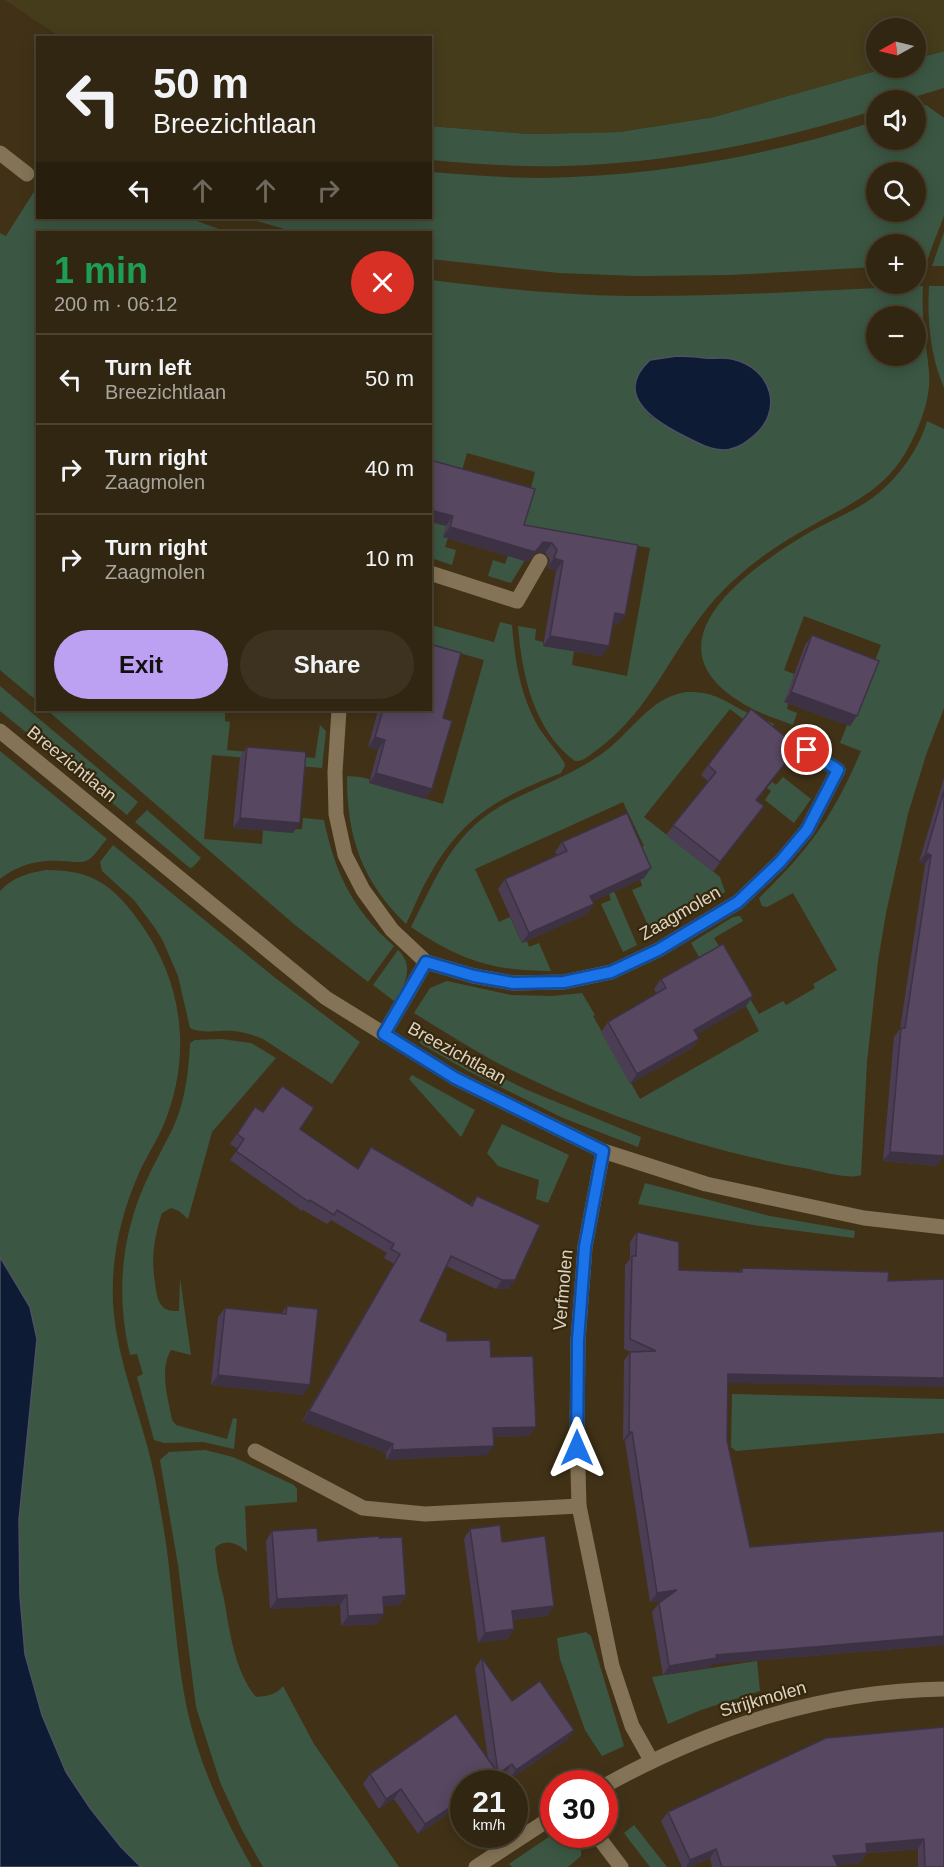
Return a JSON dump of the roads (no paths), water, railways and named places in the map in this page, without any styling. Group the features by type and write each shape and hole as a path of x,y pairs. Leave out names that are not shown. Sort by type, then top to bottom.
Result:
{"street":[{"path":"0,153 27,174"},
{"path":"432,574 517,602 540,561"},
{"name":"Zaagmolen","path":"339,711 335,772 336,814 345,855 363,890 392,930 426,962 474,976 513,983 564,982 611,972 658,950 738,902 780,862 807,830 838,770 791,740"},
{"name":"Breezichtlaan","path":"0,731 326,998 455,1078 603,1151 706,1184 864,1218 944,1227"},
{"path":"384,1034 426,962"},
{"name":"Verfmolen","path":"603,1151 585,1247 578,1340 579,1506 612,1666 632,1726 651,1760"},
{"path":"255,1451 363,1508 425,1514 579,1506"},
{"name":"Strijkmolen","path":"618,1778 651,1760 745,1722 797,1708 907,1690 944,1689"},
{"path":"476,1867 540,1825"},
{"path":"607,1848 621,1867"}],"water":[{"path":"677,356 732,359 746,364 757,372 765,381 770,392 771,404 762,428 741,445 722,450 693,441 649,414 636,395 635,384 640,372 650,360"},
{"path":"0,1257 30,1307 37,1339 19,1520 20,1596 25,1654 42,1715 66,1772 90,1808 121,1847 141,1867 0,1867"}]}
